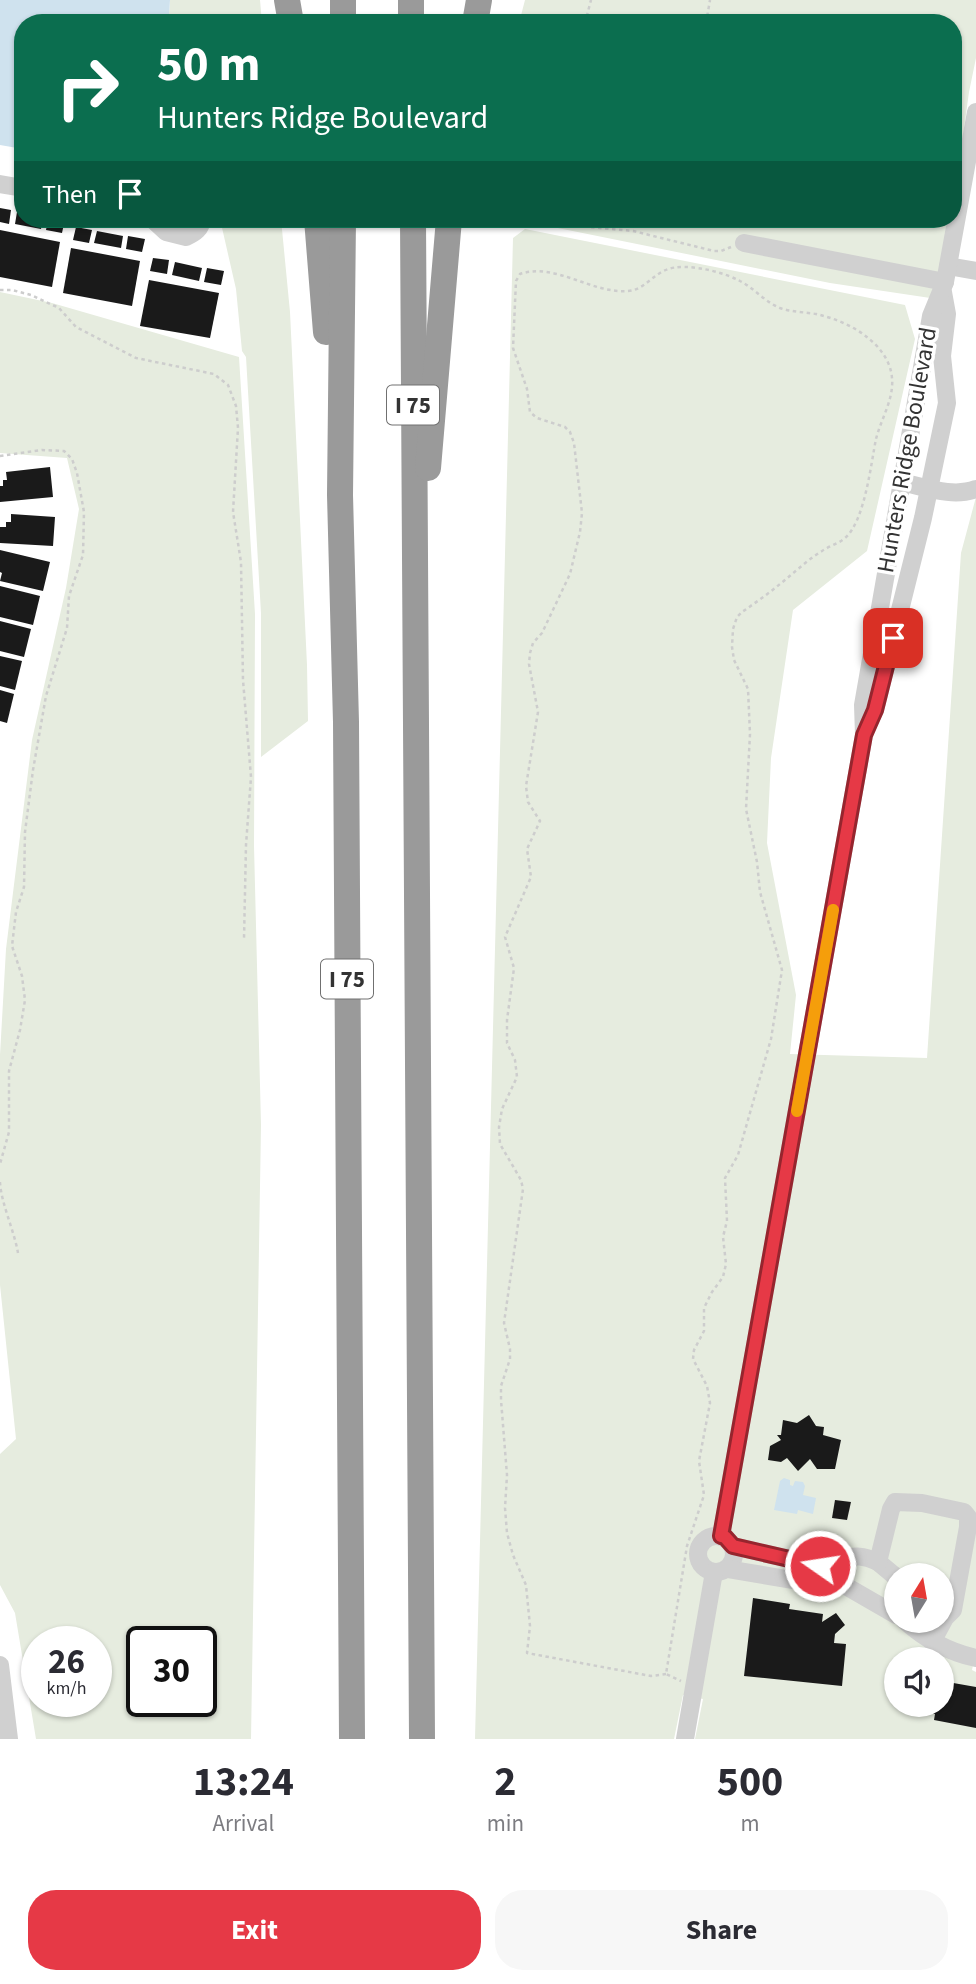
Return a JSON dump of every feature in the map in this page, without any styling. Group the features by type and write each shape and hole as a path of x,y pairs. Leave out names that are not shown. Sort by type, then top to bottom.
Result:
{"highway":[{"path":"318,228 340,495"},
{"name":"I 75","path":"343,228 340,495 346,722 352,1739"},
{"name":"I 75","path":"412,228 422,1739"},
{"path":"413,591 426,500 448,228"}],"street":[{"name":"Hunters Ridge Boulevard","path":"962,201 972,152 976,111"},
{"path":"161,228 166,233 186,237 199,228"},
{"name":"Hunters Ridge Boulevard","path":"727,1541 864,735 863,705 901,482 931,316 946,280 957,228"},
{"path":"739,240 946,280 976,271"},
{"name":"Hunters Ridge Boulevard","path":"864,735 875,710 930,488 947,403 942,356 947,314 946,280"},
{"path":"901,482 965,493 976,489"},
{"path":"878,1562 895,1502 922,1503 964,1512 968,1517 966,1539 954,1605"},
{"path":"836,1581 816,1584 721,1570 701,1564 699,1547 707,1538 727,1541 820,1566 836,1581 884,1608"},
{"path":"685,1739 721,1570 734,1559 727,1541"},
{"path":"836,1581 840,1561 850,1556 861,1556 884,1567"},
{"path":"921,1633 946,1650 976,1658"},
{"path":"932,1642 936,1633"},
{"path":"0,1665 9,1739"}],"path":[{"path":"600,228 633,231 714,251 729,249 739,240 740,228"},
{"path":"674,267 721,274 740,281 777,307 835,320 869,338 890,365 893,379 876,439 869,483 853,527 846,538 820,552 741,612 733,629 734,660 748,690 750,734 746,809 760,892 782,970 780,998 772,1024 771,1039 738,1155 725,1178 727,1221 723,1237 726,1264 723,1277 704,1308 704,1331 694,1350 694,1359 707,1386 710,1403 699,1461 704,1495 687,1546 666,1674 651,1676 527,1653 530,1626 526,1585 507,1533 507,1475 501,1386 510,1359 504,1324 523,1189 521,1180 500,1144 502,1109 517,1077 515,1060 507,1043 507,1020 514,968 505,937 531,877 527,849 540,821 528,802 526,786 538,712 529,664 530,653 570,573 582,513 574,443 565,427 537,418 530,412 527,389 513,348 516,281 520,274 527,272 556,275 617,291 642,287 663,270 674,267"},
{"path":"0,290 31,295 59,308 76,327 136,358 214,374 228,386 236,406 238,428 233,512 242,562 243,680 251,778 244,939"},
{"path":"0,456 42,450 64,451 72,459 77,473 84,512 83,555 69,596 67,628 46,696 25,832 24,887 16,912 12,946 22,976 25,1000 9,1071 9,1132 0,1164"},
{"path":"0,1182 0,1191 14,1231 18,1253"},
{"path":"666,1674 670,1678 695,1684"}],"shaded area":[{"path":"170,0 260,0 261,14 169,14"},
{"path":"525,0 976,0 976,58 962,144 962,14 521,14"},
{"path":"222,228 282,228 290,312 308,721 261,757 261,613 246,357 242,351 236,289"},
{"path":"558,228 950,228 937,299 830,283"},
{"path":"525,229 905,305 915,339 867,551 793,610 771,758 767,843 796,995 790,1054 927,1058 961,553 976,497 976,1651 972,1670 976,1672 976,1739 695,1739 703,1699 683,1695 674,1739 475,1739 513,238"},
{"path":"0,292 52,303 239,357 255,614 254,846 261,1125 251,1739 36,1739 32,1717 112,1717 112,1626 21,1626 21,1649 15,1613 0,1585 0,1454 16,1439 0,1285 0,1055 6,949 32,740 66,588 79,509 67,458 0,453"}],"water":[{"path":"0,0 170,0 169,14 14,14 14,147 0,145"},
{"path":"784,1478 790,1480 790,1485 793,1486 795,1481 803,1482 803,1495 816,1498 813,1514 798,1510 797,1514 774,1510 780,1481"}],"building":[{"path":"0,208 11,210 9,224 0,222"},
{"path":"46,228 63,228 62,233"},
{"path":"76,228 92,230 89,243 73,240"},
{"path":"0,230 60,242 52,287 0,277"},
{"path":"97,231 123,236 121,248 94,243"},
{"path":"128,236 145,239 142,252 126,249"},
{"path":"71,248 140,261 132,306 63,293"},
{"path":"153,258 169,260 167,274 150,271"},
{"path":"175,262 202,268 199,281 172,275"},
{"path":"207,268 224,271 221,285 204,282"},
{"path":"149,280 219,293 210,338 140,326"},
{"path":"50,467 53,497 0,502 0,486 3,486 3,480 7,480 6,472"},
{"path":"11,514 55,517 53,546 0,543 0,527 6,527 6,522 11,522"},
{"path":"0,550 50,562 43,591 0,581"},
{"path":"0,586 40,596 33,625 0,617"},
{"path":"0,621 31,629 24,657 0,651"},
{"path":"0,656 22,661 15,690 0,686"},
{"path":"0,690 14,694 7,723 0,721"},
{"path":"809,1415 816,1426 824,1427 823,1435 841,1440 835,1469 817,1469 810,1459 798,1471 787,1458 781,1462 768,1460 770,1446 781,1440 777,1435 781,1435 783,1420 797,1423"},
{"path":"835,1500 851,1502 847,1520 832,1518"},
{"path":"753,1598 790,1604 789,1609 823,1614 822,1622 836,1613 845,1625 835,1634 834,1643 846,1644 842,1686 744,1676"},
{"path":"954,1683 976,1687 976,1728 934,1720 934,1717 954,1717"}],"slow traffic":[{"path":"797,1111 833,910"}],"route":[{"path":"820,1566 733,1546 721,1536 864,735 875,710 893,638"}]}
